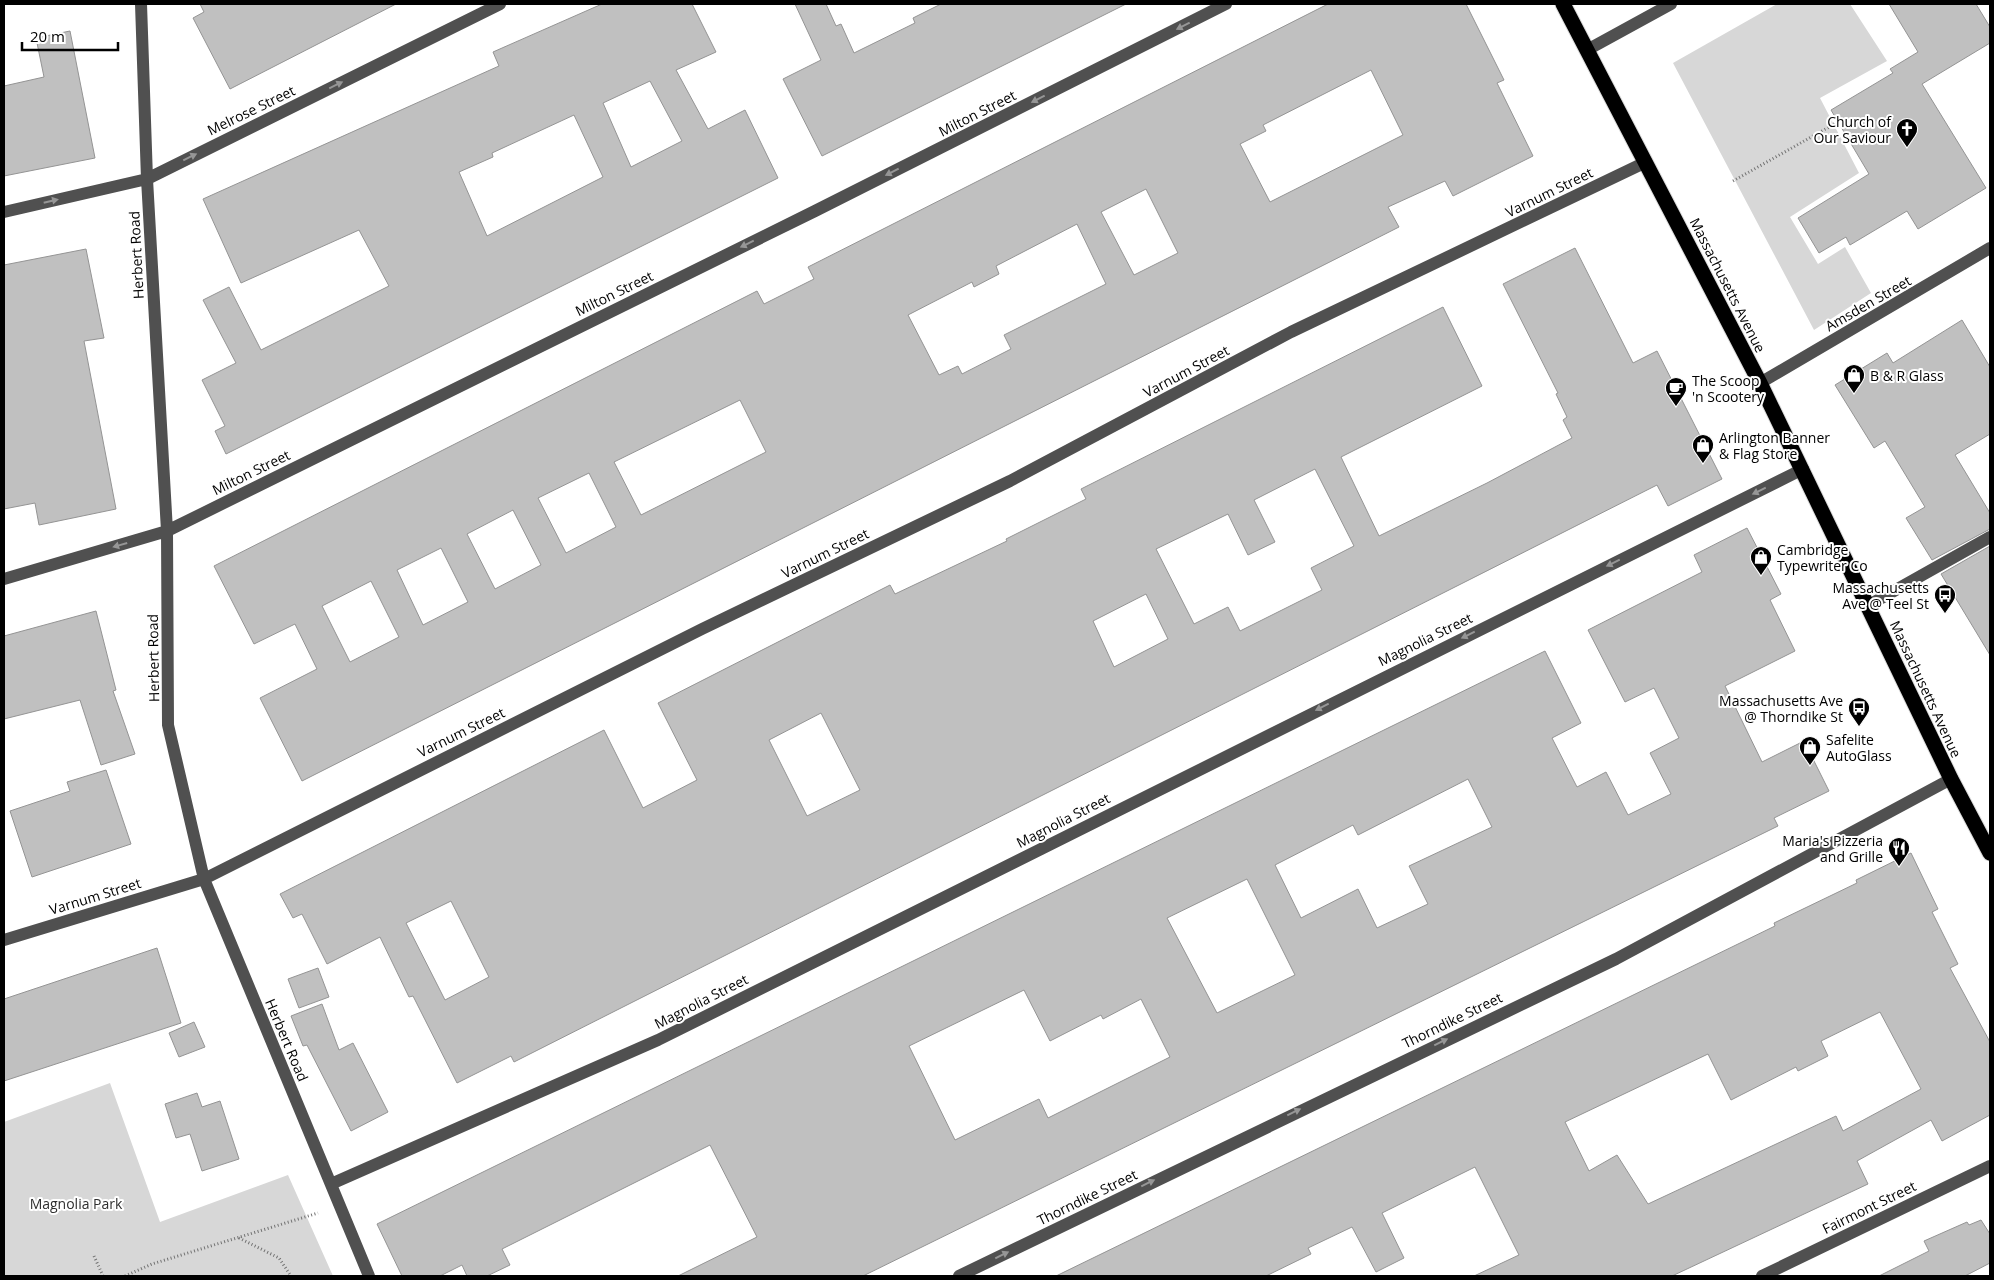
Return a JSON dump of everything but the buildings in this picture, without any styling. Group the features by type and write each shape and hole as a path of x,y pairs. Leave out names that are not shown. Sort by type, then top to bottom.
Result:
{"highway":[{"name":"Massachusetts Avenue","path":"1563,4 1760,383 1869,605 1951,779 1990,852"}],"street":[{"name":"Herbert Road","path":"141,4 147,179 166,531 168,725 204,879 369,1276"},
{"name":"Melrose Street","path":"4,212 147,179 500,4"},
{"name":"Milton Street","path":"4,579 166,531 815,211 1226,4"},
{"path":"1588,50 1671,4"},
{"name":"Varnum Street","path":"4,940 204,879 702,629 1010,481 1291,332 1646,162"},
{"name":"Amsden Street","path":"1760,383 1990,248"},
{"name":"Magnolia Street","path":"331,1184 658,1040 1803,469"},
{"path":"1869,605 1990,536"},
{"name":"Thorndike Street","path":"959,1276 1616,959 1951,779"},
{"name":"Fairmont Street","path":"1762,1276 1990,1166"}],"path":[{"path":"1733,181 1838,122"},
{"path":"125,1276 152,1264 340,1206"},
{"path":"239,1238 279,1258 291,1276"},
{"path":"94,1256 103,1276"}],"green space":[{"path":"1777,4 1850,4 1887,61 1820,98 1859,173 1790,217 1818,264 1845,247 1871,293 1814,330 1673,63"},
{"name":"Magnolia Park","path":"110,1083 160,1222 288,1175 333,1276 4,1276 4,1122"}],"place":[{"name":"Church of Our Saviour","path":"1907,148"},
{"name":"B & R Glass","path":"1854,394"},
{"name":"The Scoop 'n Scootery","path":"1676,407"},
{"name":"Arlington Banner & Flag Store","path":"1703,464"},
{"name":"Cambridge Typewriter Co","path":"1761,576"},
{"name":"Massachusetts Ave @ Teel St","path":"1945,614"},
{"name":"Massachusetts Ave @ Thorndike St","path":"1859,727"},
{"name":"Safelite AutoGlass","path":"1810,766"},
{"name":"Maria's Pizzeria and Grille","path":"1899,867"}]}
